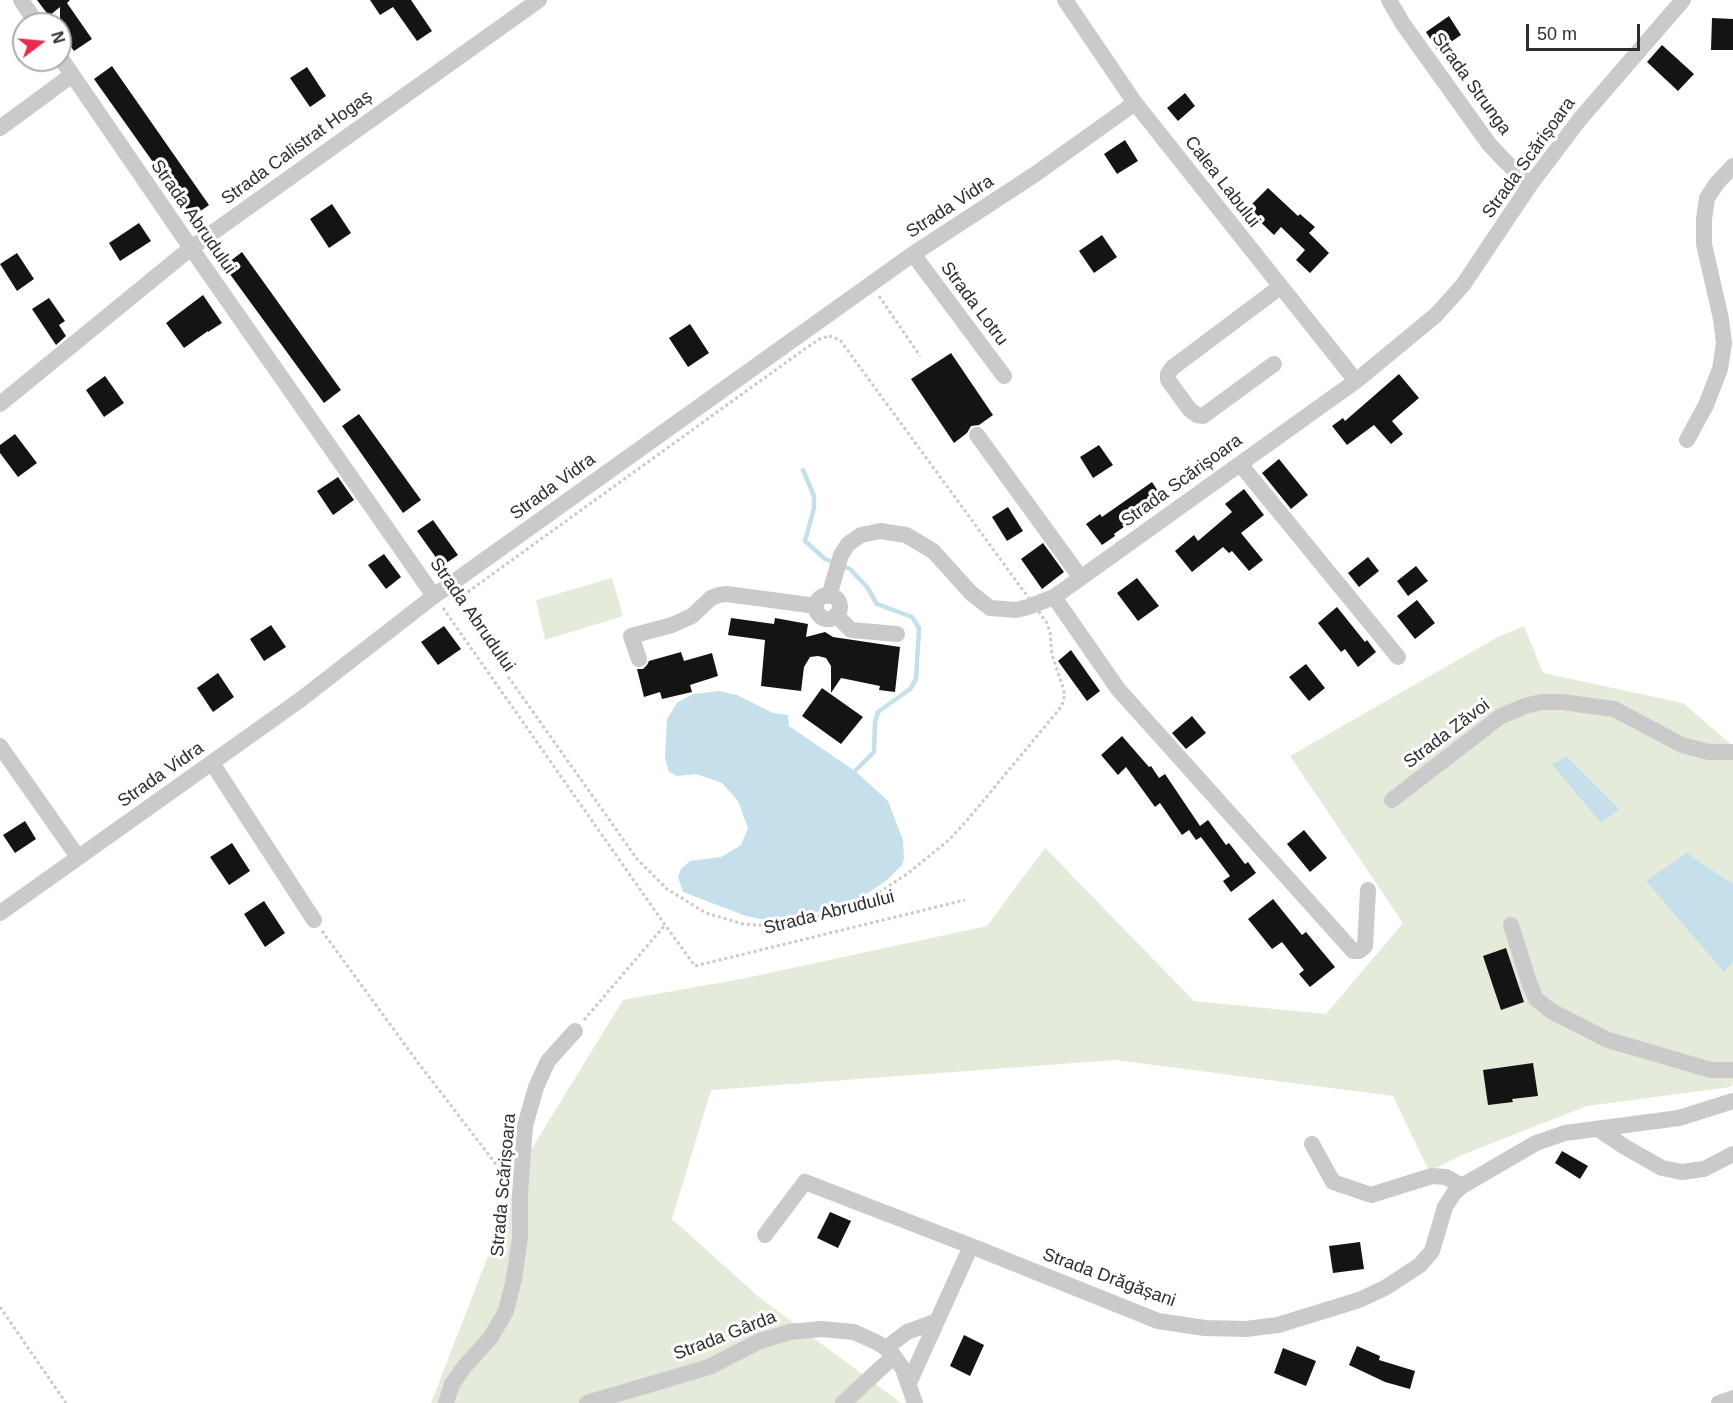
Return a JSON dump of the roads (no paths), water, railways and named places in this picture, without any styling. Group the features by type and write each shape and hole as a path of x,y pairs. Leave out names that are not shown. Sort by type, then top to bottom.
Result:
{"street":[{"name":"Strada Calistrat Hogaș","path":"0,404 191,248 538,0"},
{"name":"Calea Labului","path":"1065,0 1135,103 1356,381"},
{"name":"Strada Strunga","path":"1389,0 1403,24 1490,144 1530,185"},
{"name":"Strada Scărișoara","path":"822,601 848,544 861,535 880,531 906,535 933,551 971,593 990,608 1016,610 1054,597 1356,381 1436,315 1463,285 1530,185 1580,119 1683,0"},
{"name":"Strada Abrudului","path":"70,72 434,596"},
{"path":"0,128 72,75"},
{"name":"Strada Vidra","path":"0,913 300,700 434,596 913,254 1034,175 1135,103"},
{"path":"1687,440 1706,405 1720,369 1724,343 1704,243 1704,219 1707,198 1733,166"},
{"name":"Strada Lotru","path":"913,254 1004,376"},
{"path":"1274,364 1203,416 1190,410 1168,380 1168,374 1172,368 1280,287"},
{"path":"977,435 1081,578"},
{"path":"1240,464 1398,657"},
{"path":"639,659 631,636 672,625 692,616 711,598 727,594 822,601 816,610 821,617 828,619 836,615 851,630 897,634"},
{"path":"1054,597 1118,690 1353,951 1359,951 1365,946 1368,890"},
{"name":"Strada Zăvoi","path":"1392,800 1501,716 1541,702 1562,702 1614,709 1682,746 1709,752 1733,752"},
{"path":"0,746 78,857"},
{"path":"212,763 314,920"},
{"path":"1511,925 1536,999 1551,1011 1608,1040 1711,1070 1733,1070"},
{"name":"Strada Scărișoara","path":"446,1403 452,1384 491,1336 506,1311 514,1279 520,1237 520,1194 525,1126 536,1087 548,1061 575,1030"},
{"name":"Strada Drăgășani","path":"765,1235 805,1182 1158,1321 1205,1328 1246,1329 1278,1325 1359,1300 1384,1288 1420,1265 1432,1251 1445,1207 1454,1193 1462,1186 1536,1143 1565,1133 1679,1118 1733,1101"},
{"path":"1598,1129 1662,1168 1682,1172 1704,1169 1733,1154"},
{"path":"1312,1144 1333,1182 1371,1195 1432,1176 1446,1177 1462,1186"},
{"path":"909,1383 971,1246"},
{"path":"843,1403 907,1332 937,1321"},
{"name":"Strada Gârda","path":"587,1403 709,1367 760,1341 790,1332 821,1329 854,1332 876,1342 890,1352"},
{"path":"890,1352 903,1370 915,1403"},
{"path":"1719,1403 1733,1398"}],"water":[{"path":"719,691 737,695 773,713 788,715 789,726 855,771 888,801 903,840 904,858 902,865 887,880 855,902 806,915 771,921 746,916 683,892 678,877 681,869 690,861 721,857 741,845 748,828 738,801 722,783 696,774 677,776 669,772 665,758 667,719 677,703 693,694"},
{"path":"1566,756 1619,809 1601,823 1552,764"},
{"path":"1687,853 1733,884 1733,961 1724,972 1646,881"}],"waterway":[{"path":"803,470 814,496 814,508 805,541 825,559 835,563"},
{"path":"842,566 850,569 867,587 877,604 912,617 919,628 916,679 910,689 878,712 875,722 874,752 855,771"}]}
